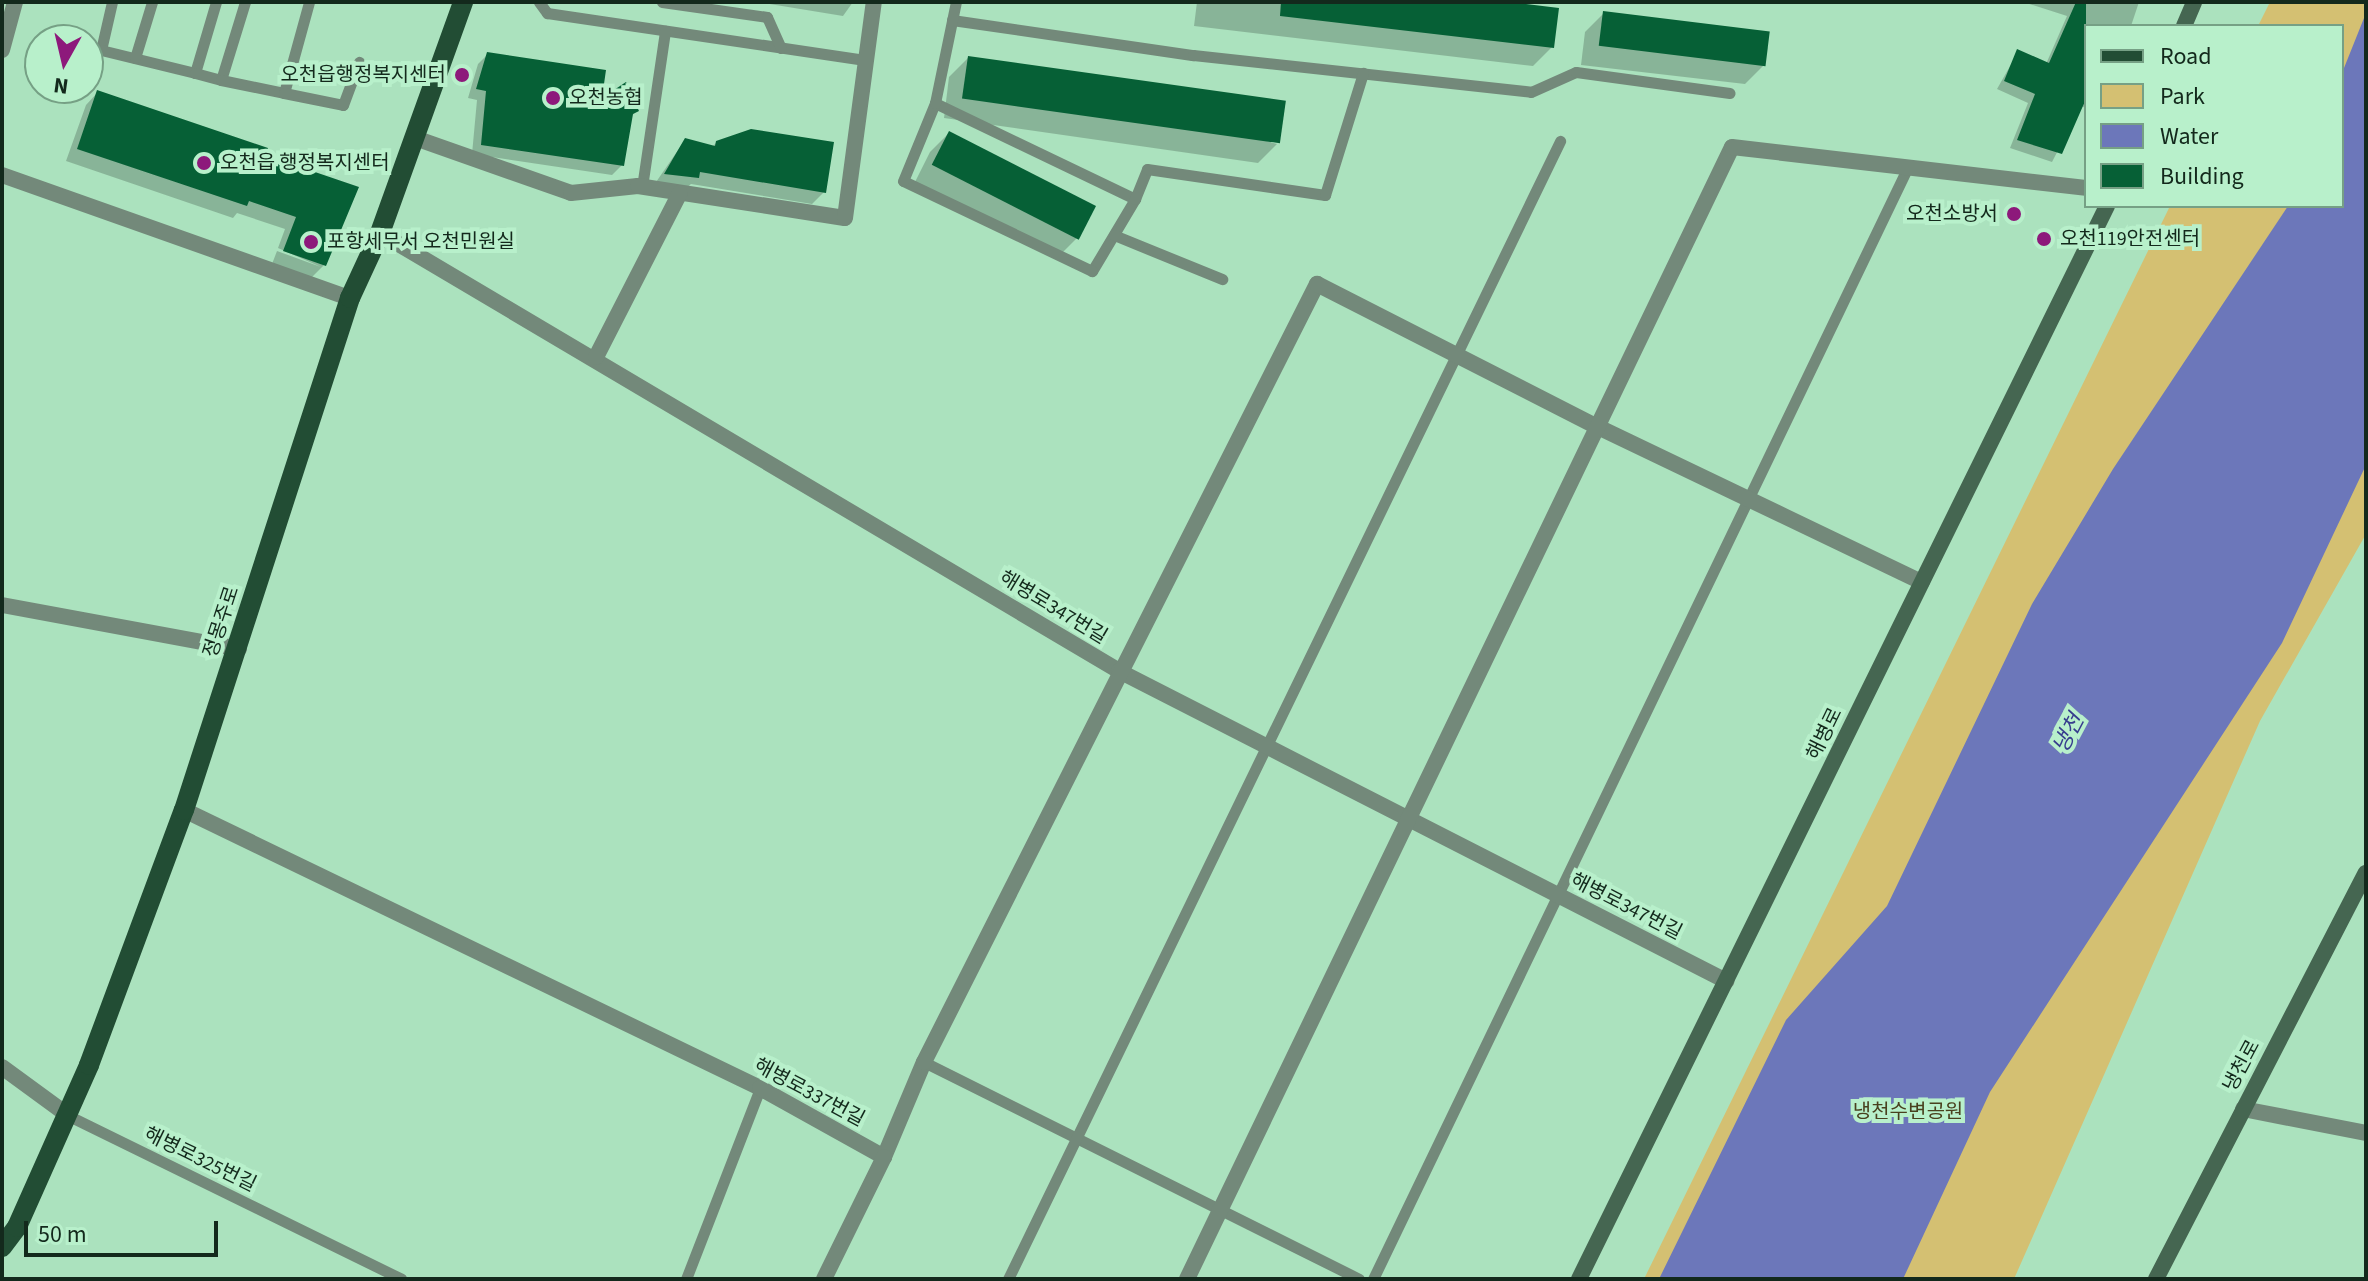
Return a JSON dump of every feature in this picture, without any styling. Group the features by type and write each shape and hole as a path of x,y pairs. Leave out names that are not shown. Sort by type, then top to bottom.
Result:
{"main road":[{"name":"정몽주로","path":"2,1247 17,1227 69,1116 184,810 239,649 350,298 380,233 463,2"},
{"path":"2185,24 2194,2"},
{"name":"해병로","path":"1579,1279 2106,208"},
{"name":"냉천로","path":"2156,1279 2366,873"}],"street":[{"path":"2,50 15,2"},
{"path":"415,138 571,193 642,187 845,218 874,2"},
{"path":"1187,1279 1732,147 2084,188"},
{"path":"2,175 350,298"},
{"path":"596,357 680,193"},
{"name":"해병로347번길","path":"380,233 596,357 1119,671 1726,981"},
{"path":"824,1279 884,1157 924,1062 1317,284 1598,427 1922,582"},
{"path":"2,605 239,649"},
{"name":"해병로337번길","path":"184,810 760,1088 884,1157"},
{"path":"2,1067 69,1116"},
{"path":"2243,1109 2366,1133"}],"lane":[{"path":"112,2 101,50 221,80 343,105 359,62"},
{"path":"135,58 152,2"},
{"path":"195,73 216,2"},
{"path":"221,80 245,2"},
{"path":"284,93 309,2"},
{"path":"539,2 547,13 867,60"},
{"path":"662,2 767,17 781,48"},
{"path":"956,2 935,103 903,181 1092,271 1135,199 1147,169 1325,195 1363,73"},
{"path":"952,20 1531,92 1576,72 1730,93"},
{"path":"642,187 665,31"},
{"path":"935,103 1135,199"},
{"path":"1008,1279 1269,747 1560,141"},
{"path":"1373,1279 1560,896 1908,167"},
{"path":"1114,235 1222,279"},
{"path":"924,1062 1076,1141 1359,1279"},
{"path":"686,1279 760,1088"},
{"name":"해병로325번길","path":"69,1116 401,1279"}],"green space":[{"name":"냉천수변공원","path":"2270,2 2366,2 2366,534 2260,721 2014,1279 1644,1279 2169,208 2344,208 2344,24 2259,24"}],"water":[{"name":"냉천수변공원","path":"2366,13 2366,465 2282,643 1990,1092 1903,1279 1659,1279 1786,1020 1887,906 2032,604 2113,469 2287,208 2344,208 2344,68"}],"building":[{"path":"1281,2 1510,2 1559,8 1554,48 1280,16"},
{"path":"2076,2 2086,2 2084,104 2062,154 2017,140 2035,94 2004,81 2017,49 2049,63"},
{"path":"1603,11 1770,31 1765,66 1599,46"},
{"path":"487,52 606,70 602,98 626,82 639,111 633,114 624,166 481,145 486,91 476,89"},
{"path":"968,56 1286,101 1280,143 962,99"},
{"name":"오천읍 행정복지센터","path":"104,92 268,148 265,155 359,187 326,266 283,251 296,217 249,201 247,206 77,149 92,104 104,104"},
{"path":"751,129 834,142 826,193 700,172 699,178 664,174 685,138 715,146 716,141"},
{"path":"949,131 1096,206 1079,240 932,165"}],"place":[{"name":"오천읍행정복지센터","path":"462,75"},
{"name":"오천농협","path":"553,98"},
{"name":"오천읍 행정복지센터","path":"204,163"},
{"name":"오천소방서","path":"2014,214"},
{"name":"오천119안전센터","path":"2044,239"},
{"name":"포항세무서 오천민원실","path":"311,242"}],"water label":[{"name":"냉천","path":"2069,734"}]}
